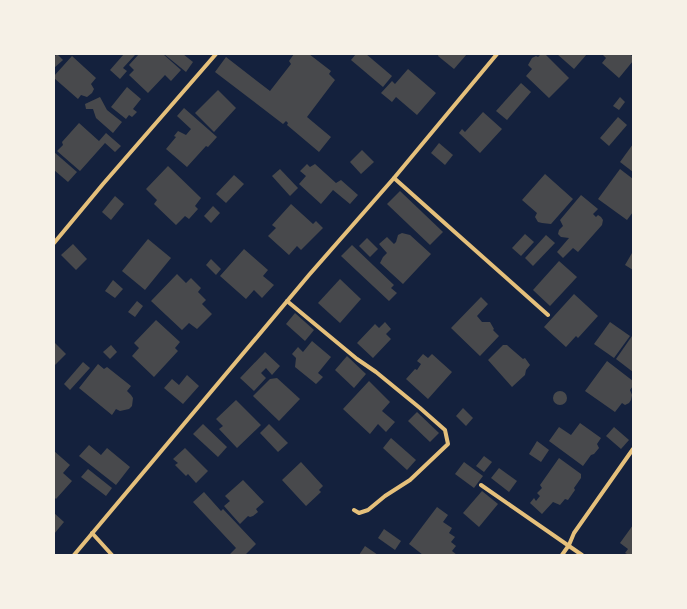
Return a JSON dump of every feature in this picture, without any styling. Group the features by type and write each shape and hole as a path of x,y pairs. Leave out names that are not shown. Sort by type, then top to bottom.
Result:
{"street":[{"path":"54,243 216,54"},
{"path":"74,555 287,301 394,178 497,54"},
{"path":"394,178 548,315"},
{"path":"287,301 357,359 376,372 445,430 448,444 415,476 385,496 368,510 359,513 354,510"},
{"path":"562,555 569,545 574,533 633,449"},
{"path":"481,485 582,555"},
{"path":"92,533 112,555"}],"building":[{"path":"57,54 63,60 54,68 54,57"},
{"path":"124,54 135,55 123,68 127,71 120,79 110,70"},
{"path":"139,54 163,54 181,70 171,81 165,75 148,93 129,75 134,70 129,65"},
{"path":"164,54 183,54 193,62 186,72"},
{"path":"294,54 309,54 331,71 329,74 335,80 307,117 331,137 319,152 287,125 288,123 286,121 283,124 215,72 226,57 270,91 291,64 289,61"},
{"path":"356,54 366,54 392,76 383,87 351,60"},
{"path":"439,54 467,54 454,69 438,56"},
{"path":"541,54 545,54 569,78 549,98 526,76 532,69 528,65 532,58 536,56 538,57"},
{"path":"557,54 587,54 574,69"},
{"path":"602,54 630,54 633,57 633,61 619,78 602,63 606,58"},
{"path":"72,56 96,78 91,84 94,89 87,97 81,95 78,99 54,78 54,76"},
{"path":"408,69 436,93 417,115 396,97 392,102 381,93 392,81 395,84"},
{"path":"521,83 531,92 507,120 496,111"},
{"path":"127,87 141,99 133,109 137,112 132,117 129,115 126,119 111,107"},
{"path":"218,90 236,108 214,132 195,113"},
{"path":"100,97 107,110 122,122 113,133 96,118 93,109 86,109 85,104"},
{"path":"620,97 625,102 619,110 613,106"},
{"path":"184,108 217,137 208,147 206,146 187,167 166,149 176,137 174,136 178,131 186,135 191,129 177,116"},
{"path":"483,112 502,129 480,153 459,133 462,129 465,132"},
{"path":"618,117 627,125 609,146 600,138"},
{"path":"79,123 99,141 106,133 121,146 115,152 105,143 80,171 57,151 63,145 62,142"},
{"path":"439,143 453,155 445,165 431,153"},
{"path":"633,144 633,172 620,162"},
{"path":"362,150 374,162 361,174 350,162"},
{"path":"54,152 77,172 68,182 54,170"},
{"path":"307,164 310,167 315,164 336,183 341,180 358,195 350,204 333,190 321,204 299,184 306,176 300,171"},
{"path":"168,166 201,198 195,206 198,209 189,219 185,216 176,225 154,204 157,200 146,189"},
{"path":"280,169 298,188 290,196 272,176"},
{"path":"620,169 633,179 633,212 627,220 598,199"},
{"path":"545,174 573,199 551,224 538,222 535,217 537,213 522,200"},
{"path":"234,175 244,184 226,203 216,194"},
{"path":"400,191 443,232 430,245 387,204"},
{"path":"581,195 598,209 593,214 596,217 598,215 601,217 603,220 602,225 578,252 573,248 563,258 557,252 569,238 561,237 558,234 559,230 563,226 560,220"},
{"path":"115,196 124,204 111,220 102,212"},
{"path":"291,204 313,224 316,221 323,228 301,250 297,246 289,255 268,236 276,228 272,225"},
{"path":"213,206 220,213 211,223 204,216"},
{"path":"402,233 410,235 431,254 403,284 380,263 387,253 379,244 387,237 394,244 398,235"},
{"path":"525,234 534,242 521,256 512,248"},
{"path":"546,235 555,243 533,266 525,258"},
{"path":"367,238 378,249 370,257 359,246"},
{"path":"148,239 171,258 145,290 122,271"},
{"path":"73,244 87,259 76,270 61,255"},
{"path":"352,245 394,285 391,288 397,293 389,301 341,256"},
{"path":"244,249 268,270 263,276 274,285 262,298 254,290 246,299 220,276"},
{"path":"632,253 633,254 633,270 625,265"},
{"path":"211,259 221,269 216,275 206,265"},
{"path":"559,261 577,277 550,306 533,290"},
{"path":"177,274 186,283 191,278 201,288 198,292 206,300 202,304 212,314 197,329 189,323 182,330 151,301"},
{"path":"340,279 361,299 340,323 318,303"},
{"path":"113,280 123,289 115,298 105,291"},
{"path":"574,294 598,316 578,338 576,336 566,347 544,327"},
{"path":"481,297 488,304 477,316 482,322 490,322 494,329 493,330 499,336 480,356 451,328"},
{"path":"137,301 143,306 135,317 128,312"},
{"path":"295,313 314,330 305,341 286,324"},
{"path":"156,320 180,342 175,348 178,351 154,377 132,356 139,348 134,343"},
{"path":"385,322 391,329 386,334 391,339 373,358 357,343 375,324 379,328"},
{"path":"610,322 630,336 614,358 594,344"},
{"path":"632,336 633,337 633,372 616,359"},
{"path":"312,341 331,357 318,373 323,377 316,384 295,367 296,358 292,354 298,347 303,352"},
{"path":"54,342 66,354 54,366"},
{"path":"111,345 117,352 110,359 103,352"},
{"path":"503,345 507,345 523,359 525,358 530,365 526,370 525,375 512,387 488,360"},
{"path":"265,352 280,366 272,375 266,368 261,373 266,378 254,391 240,378"},
{"path":"423,354 428,358 432,354 452,372 428,399 406,379 415,369 417,370 421,364 417,361"},
{"path":"347,356 366,374 354,388 335,370"},
{"path":"607,361 633,381 633,386 630,390 632,395 631,400 625,405 622,403 615,412 585,391"},
{"path":"83,362 90,368 70,390 64,384"},
{"path":"98,364 104,369 107,367 131,386 127,391 133,398 132,406 129,409 120,411 116,409 112,415 79,388"},
{"path":"187,375 199,386 183,404 164,388 172,379 179,385"},
{"path":"277,378 300,399 279,421 253,396 270,379"},
{"path":"369,381 390,402 382,411 395,422 386,432 378,424 370,434 343,409"},
{"path":"560,391 565,393 567,398 565,403 560,405 555,403 553,398 555,393"},
{"path":"236,400 261,425 237,448 219,429 223,426 216,419"},
{"path":"463,408 473,418 466,426 456,416"},
{"path":"417,412 439,433 430,442 408,421"},
{"path":"580,423 601,438 597,444 599,448 594,454 591,455 583,466 549,441 559,427 571,435"},
{"path":"203,424 227,447 218,457 193,434"},
{"path":"269,424 288,443 278,452 260,433"},
{"path":"614,427 629,440 621,449 606,436"},
{"path":"391,438 416,460 407,470 383,448"},
{"path":"537,441 549,450 541,462 529,454"},
{"path":"89,445 101,455 107,448 130,467 116,485 79,456"},
{"path":"185,448 208,471 196,483 188,474 186,476 175,465 178,463 173,459"},
{"path":"54,451 70,465 63,473 72,481 56,499 54,497"},
{"path":"484,456 492,462 484,472 476,466"},
{"path":"559,458 581,474 581,478 568,500 565,499 560,505 553,502 542,514 530,503 534,498 536,501 540,496 537,493 542,488 540,485"},
{"path":"301,462 323,486 319,490 321,492 306,506 282,480"},
{"path":"464,462 483,476 474,488 455,474"},
{"path":"499,468 517,481 509,492 491,478"},
{"path":"88,469 112,488 106,496 81,477"},
{"path":"243,480 264,502 256,509 258,512 253,516 248,516 240,524 224,506 230,501 225,496"},
{"path":"482,491 498,504 479,527 463,513"},
{"path":"204,492 221,511 223,509 256,544 245,555 229,555 236,548 193,502"},
{"path":"437,507 448,515 443,522 452,528 449,533 455,537 451,542 456,546 452,551 457,555 423,555 409,544"},
{"path":"54,513 64,522 54,534"},
{"path":"633,525 633,555 629,555 625,553 628,549 620,543"},
{"path":"384,529 401,541 395,550 378,538"},
{"path":"365,546 378,555 359,555"}]}
